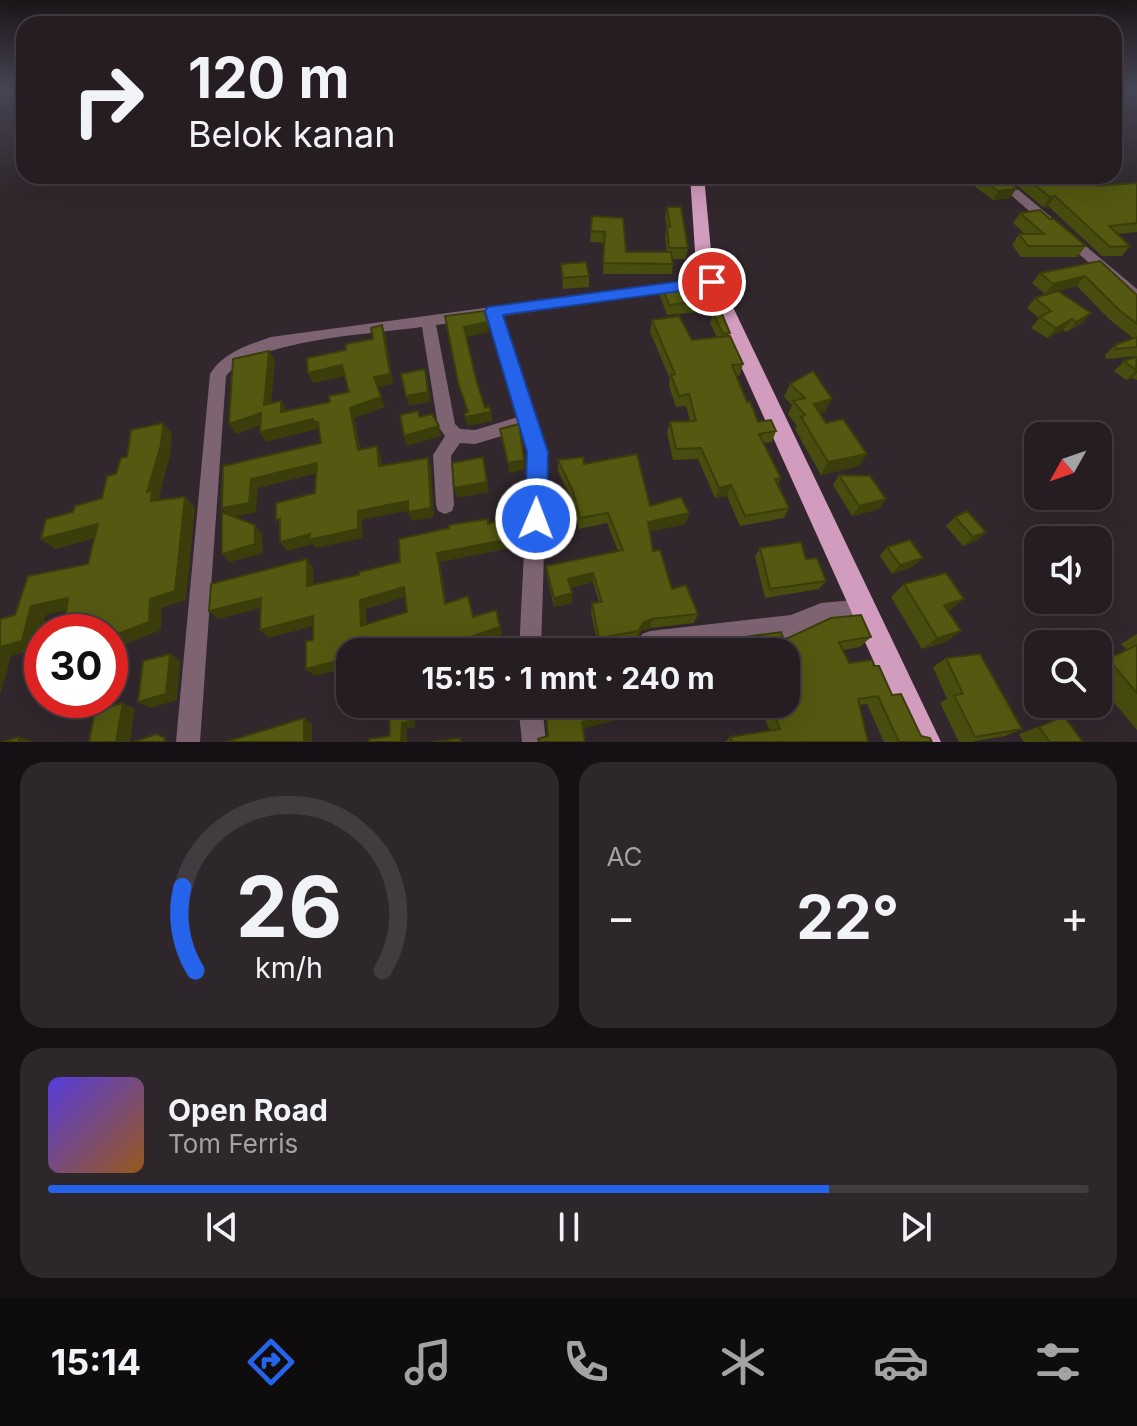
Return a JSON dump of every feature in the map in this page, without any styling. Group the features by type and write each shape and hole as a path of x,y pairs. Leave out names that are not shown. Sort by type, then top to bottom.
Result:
{"main road":[{"path":"698,184 703,251 712,282 926,742"}],"street":[{"path":"1004,184 1137,297"},
{"path":"188,742 218,374 236,355 271,343 712,282"},
{"path":"493,311 538,452 531,638"},
{"path":"428,320 447,426 455,436 475,437 528,421"},
{"path":"445,505 442,452 455,436"},
{"path":"685,638 791,626 821,614 865,610"},
{"path":"531,718 534,742"}],"building":[{"path":"1137,183 1137,223 1109,226 1130,246 1110,247 1055,196 1050,197 1033,184 1098,186"},
{"path":"988,184 1011,184 1016,189 998,191"},
{"path":"667,207 681,207 688,248 669,248"},
{"path":"1040,210 1086,246 1028,246 1019,234 1044,234 1020,213"},
{"path":"592,216 623,218 626,252 671,252 673,264 603,263 605,232 591,231"},
{"path":"1100,261 1137,295 1137,324 1085,276 1053,284 1040,273"},
{"path":"586,262 589,276 563,278 561,264"},
{"path":"678,283 681,291 695,289 701,301 669,305 662,286"},
{"path":"1058,291 1091,313 1056,328 1040,317 1051,311 1035,298"},
{"path":"484,311 488,322 464,327 485,408 489,406 491,412 465,417 464,414 468,412 458,382 445,316"},
{"path":"721,312 730,333 723,334 713,313"},
{"path":"679,316 692,340 730,336 743,364 732,365 747,402 750,401 758,422 771,420 776,431 759,434 781,478 775,479 789,508 745,516 731,485 719,488 701,448 676,449 670,422 696,421 689,394 679,396 671,375 675,374 652,320"},
{"path":"382,325 390,374 374,377 381,397 350,408 358,450 377,446 379,466 428,458 431,508 408,512 408,501 358,511 358,529 309,540 310,534 280,542 276,503 315,493 317,463 251,479 249,503 222,508 223,466 321,443 318,422 313,419 260,432 261,413 229,424 233,359 269,351 264,405 281,401 281,412 330,402 329,396 349,392 342,365 308,373 307,358 346,350 346,344 373,339 371,328"},
{"path":"1137,337 1137,347 1116,349 1115,345"},
{"path":"1137,357 1136,370 1124,361"},
{"path":"425,369 428,392 406,396 401,374"},
{"path":"813,371 832,399 814,404 826,423 843,419 867,454 828,462 801,417 805,415 793,401 805,398 790,384"},
{"path":"418,411 419,417 432,414 439,426 404,436 400,415"},
{"path":"163,423 161,445 147,492 152,490 151,501 185,497 175,591 150,599 149,622 128,630 128,614 66,614 68,598 31,606 29,614 24,614 22,641 0,647 0,619 15,615 28,576 88,564 98,524 41,539 46,519 73,512 75,506 102,498 107,476 116,474 121,458 127,457 131,430"},
{"path":"519,424 524,460 508,463 500,429"},
{"path":"637,454 650,506 681,497 689,513 648,522 653,551 660,550 672,589 686,585 698,614 652,619 643,623 639,631 599,638 592,603 602,602 593,573 568,579 572,593 554,598 546,566 623,550 608,513 580,518 573,491 558,460 583,457 584,464"},
{"path":"483,457 487,482 454,488 452,463"},
{"path":"839,475 870,476 886,499 859,506"},
{"path":"967,511 986,532 973,537 955,517"},
{"path":"222,512 255,525 255,544 222,554"},
{"path":"514,516 520,537 437,553 445,604 468,596 473,617 496,610 500,627 467,638 336,638 336,661 306,669 306,641 313,640 313,616 260,630 261,598 209,611 211,584 307,559 307,586 359,575 359,572 400,562 399,539 449,528 449,525 488,519 488,524","holes":["404,587 407,612 361,626 360,600"]},
{"path":"910,540 923,558 900,565 887,547"},
{"path":"801,542 806,559 817,558 826,581 770,589 760,548"},
{"path":"946,573 964,599 944,605 961,631 937,638 904,584"},
{"path":"861,615 871,637 839,642 849,663 872,660 874,666 879,666 892,695 901,694 921,736 930,738 932,742 899,742 878,696 858,699 868,742 732,742 730,737 780,729 776,718 800,718 800,638 788,638 831,618"},
{"path":"781,632 783,638 738,638"},
{"path":"1137,645 1137,693 1112,664 1112,657"},
{"path":"170,654 166,694 138,702 143,661"},
{"path":"980,654 1022,729 975,737 954,695 963,694 946,658"},
{"path":"94,718 120,718 116,742 89,742"},
{"path":"304,718 304,742 226,742"},
{"path":"389,718 411,718 411,721 402,723 401,742 369,742 369,739 390,736"},
{"path":"546,718 598,718 582,722 585,742 539,742 538,739 548,736"},
{"path":"1065,718 1083,742 1050,742 1039,727"},
{"path":"156,734 165,738 164,742 134,742"},
{"path":"460,738 460,742 433,742"}],"route":[{"path":"536,519 538,452 493,311 712,282"}]}
